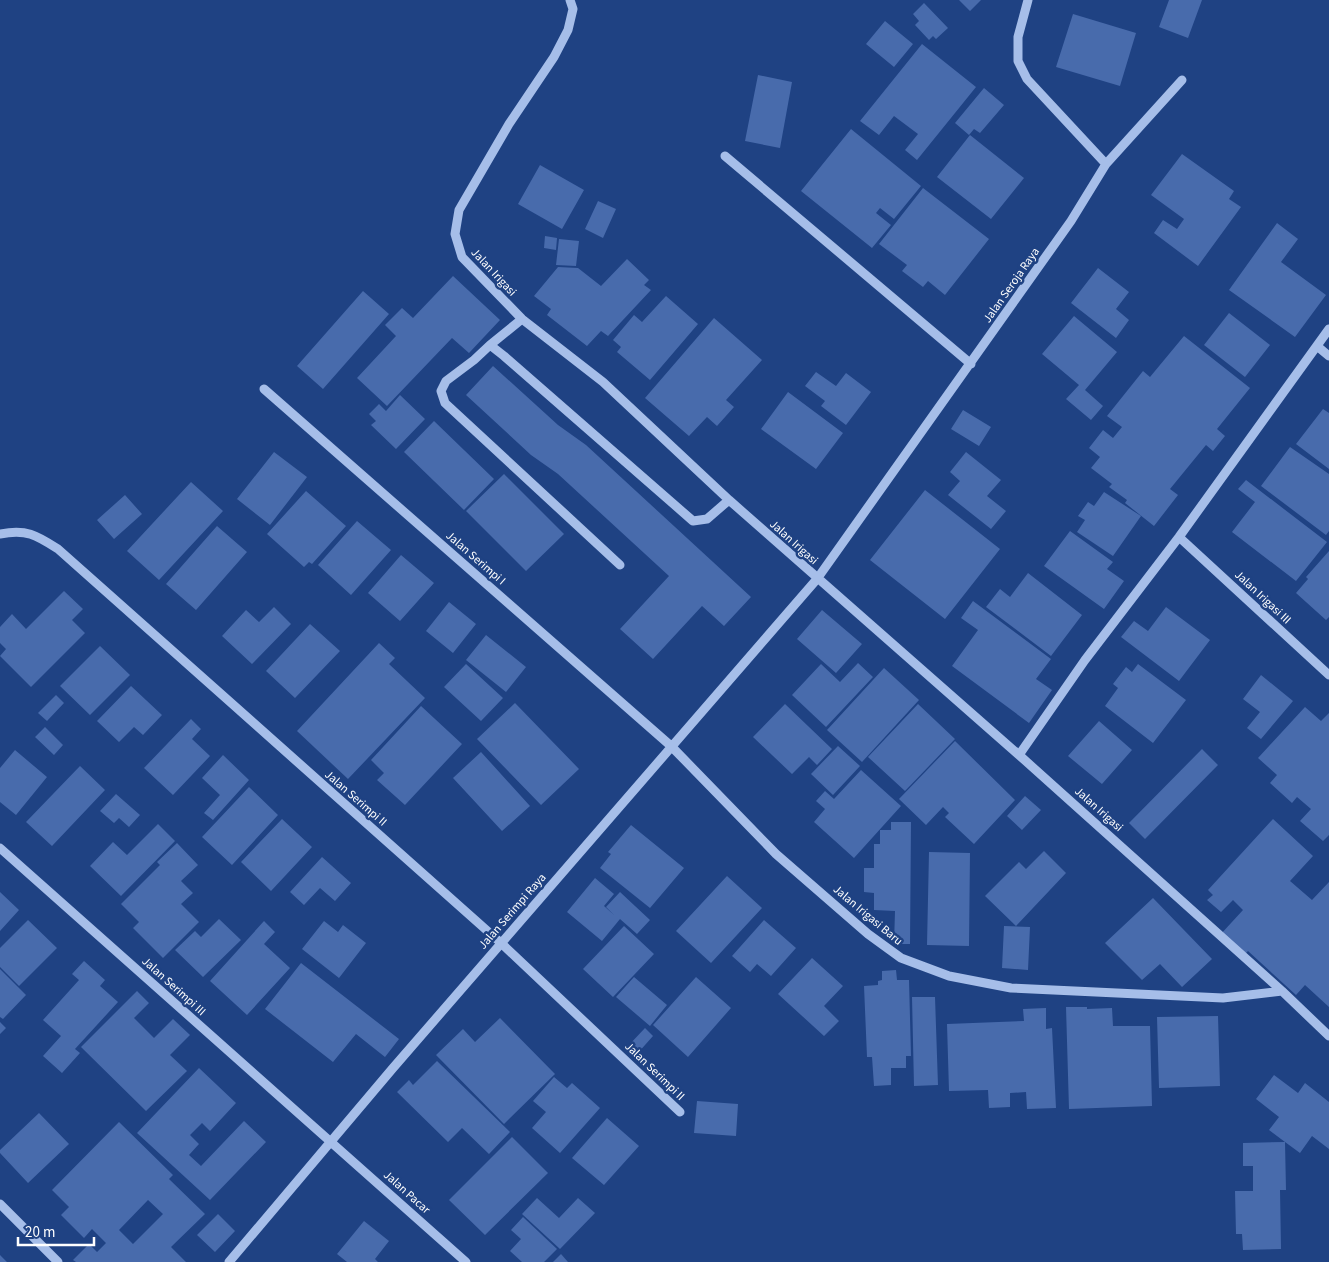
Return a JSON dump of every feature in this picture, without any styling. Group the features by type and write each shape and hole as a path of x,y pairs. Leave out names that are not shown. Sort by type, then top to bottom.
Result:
{"street":[{"name":"Jalan Irigasi","path":"570,0 573,8 568,30 554,57 509,124 460,210 455,234 462,257 522,319 603,382 729,500 1019,755 1329,1036"},
{"path":"1028,0 1018,37 1018,61 1027,79 1106,164"},
{"name":"Jalan Seroja Raya","path":"817,579 1071,221 1106,164 1182,80"},
{"path":"725,156 971,364"},
{"path":"522,319 446,381 441,391 445,403 620,565"},
{"path":"1019,755 1085,660 1180,538 1329,329"},
{"path":"490,345 693,522 707,519 729,500"},
{"path":"1317,346 1329,356"},
{"name":"Jalan Serimpi I","path":"264,389 671,746"},
{"name":"Jalan Serimpi II","path":"0,534 14,531 36,534 58,549 501,942 680,1112"},
{"name":"Jalan Irigasi III","path":"1180,538 1329,675"},
{"name":"Jalan Serimpi Raya","path":"229,1262 501,942 817,579"},
{"name":"Jalan Irigasi Baru","path":"671,746 776,854 868,934 901,958 949,976 1011,988 1223,998 1282,992"},
{"name":"Jalan Serimpi III","path":"0,848 331,1141"},
{"name":"Jalan Pacar","path":"331,1141 466,1262"},
{"path":"0,1204 58,1262"}],"building":[{"path":"959,0 981,0 970,11"},
{"path":"1169,0 1202,0 1188,38 1159,27"},
{"path":"924,3 948,28 936,39 933,36 929,40 915,25 919,21 913,14"},
{"path":"1073,14 1136,33 1120,86 1056,67"},
{"path":"885,21 913,44 894,67 866,44"},
{"path":"922,44 976,87 917,160 905,150 918,134 894,116 879,135 860,121"},
{"path":"758,75 792,82 780,148 745,141"},
{"path":"984,88 1004,105 980,133 974,129 969,135 955,123"},
{"path":"851,129 921,186 894,219 880,208 876,213 891,225 872,248 801,191"},
{"path":"970,135 1024,178 991,219 937,177"},
{"path":"1182,154 1234,191 1229,199 1241,207 1198,266 1154,233 1163,220 1177,229 1184,219 1151,195"},
{"path":"540,165 584,190 562,229 518,204"},
{"path":"923,188 989,239 945,295 928,281 923,287 902,271 907,265 879,244"},
{"path":"598,201 616,209 603,238 585,229"},
{"path":"1277,223 1298,239 1281,262 1326,295 1295,337 1229,290"},
{"path":"545,236 557,238 556,250 544,248"},
{"path":"559,239 579,241 576,266 556,265"},
{"path":"627,259 649,280 644,285 651,290 608,336 601,331 587,346 547,315 551,309 534,296 558,267 578,268 601,286"},
{"path":"1098,268 1129,292 1116,309 1129,320 1116,338 1071,303"},
{"path":"453,276 500,320 469,353 452,338 387,406 357,378 396,336 385,325 402,308 413,318"},
{"path":"363,291 389,314 323,389 297,366"},
{"path":"666,296 698,324 650,380 617,352 621,347 613,340 634,315 642,322"},
{"path":"1229,313 1270,345 1245,377 1204,345"},
{"path":"1074,316 1117,352 1085,390 1103,406 1091,420 1066,399 1079,385 1042,354"},
{"path":"714,318 762,360 726,400 734,407 717,426 707,417 689,436 645,398"},
{"path":"1184,336 1250,388 1217,429 1225,436 1213,451 1206,445 1170,489 1178,495 1154,526 1125,503 1127,500 1109,487 1112,484 1091,468 1100,457 1089,448 1103,430 1113,438 1122,427 1107,416 1143,371 1150,377"},
{"path":"493,366 558,425 586,445 751,597 724,626 702,606 653,659 620,629 669,576 558,474 531,455 466,395"},
{"path":"816,372 836,386 846,373 871,392 846,425 821,406 825,401 805,386"},
{"path":"788,392 843,433 816,469 761,429"},
{"path":"400,395 425,419 396,449 371,425 376,421 369,414 379,404 386,411"},
{"path":"1323,409 1329,413 1329,469 1296,444"},
{"path":"963,410 991,427 979,446 951,429"},
{"path":"434,421 494,479 464,510 404,452"},
{"path":"1290,447 1329,474 1329,531 1326,535 1261,486"},
{"path":"274,452 307,477 270,525 237,499"},
{"path":"966,452 1001,480 987,496 1006,511 991,529 948,495 960,481 950,472"},
{"path":"504,474 564,534 526,571 466,511"},
{"path":"1246,480 1327,542 1296,581 1232,532 1255,502 1238,489"},
{"path":"191,482 223,511 159,580 127,551"},
{"path":"925,490 1000,549 945,619 870,560"},
{"path":"306,491 346,526 312,564 309,562 304,567 267,534"},
{"path":"1104,492 1141,516 1113,556 1077,532 1085,520 1078,516 1088,502 1094,506"},
{"path":"125,495 142,514 114,539 97,520"},
{"path":"357,521 391,550 351,595 318,565"},
{"path":"217,526 247,552 196,610 166,584"},
{"path":"1070,531 1113,562 1107,569 1124,581 1104,609 1044,566"},
{"path":"1329,551 1329,617 1326,620 1296,593 1308,579 1306,577"},
{"path":"401,555 434,583 400,621 368,593"},
{"path":"1028,573 1082,615 1051,656 986,607 1000,589 1010,597"},
{"path":"64,591 83,609 72,620 85,633 31,687 0,656 6,649 0,643 0,627 12,614 26,629"},
{"path":"973,601 1051,659 1036,679 1052,690 1029,723 952,666 978,630 961,618"},
{"path":"449,602 476,624 453,653 426,631"},
{"path":"274,607 291,624 252,664 222,636 246,610 259,622"},
{"path":"1166,607 1210,640 1179,681 1121,637 1134,621 1148,631"},
{"path":"822,610 862,644 836,673 797,639"},
{"path":"310,624 340,651 295,698 266,671"},
{"path":"486,635 526,667 506,692 466,660"},
{"path":"379,643 395,658 389,664 425,698 348,779 297,731"},
{"path":"100,646 130,675 90,715 60,686"},
{"path":"858,663 873,677 826,727 792,695 821,664 840,682"},
{"path":"466,664 503,698 481,721 444,687"},
{"path":"1138,664 1186,700 1153,743 1105,706 1118,688 1113,684 1126,667 1132,672"},
{"path":"884,668 919,700 862,762 827,730"},
{"path":"1261,675 1293,701 1261,739 1247,728 1260,712 1243,699"},
{"path":"131,686 162,715 143,735 134,727 119,742 97,721"},
{"path":"56,695 64,703 47,721 38,713"},
{"path":"515,703 579,769 541,805 477,739"},
{"path":"785,704 832,749 817,765 809,757 792,774 753,737"},
{"path":"918,704 955,739 905,791 868,757"},
{"path":"421,706 462,744 405,805 377,780 384,773 371,760"},
{"path":"1305,707 1321,721 1329,713 1329,835 1323,841 1300,821 1311,809 1297,797 1292,803 1270,783 1277,775 1258,758"},
{"path":"191,719 201,729 192,739 210,756 173,795 144,768"},
{"path":"1099,721 1132,750 1102,784 1068,756"},
{"path":"45,727 63,745 54,755 35,737"},
{"path":"955,741 1015,800 974,844 945,817 949,813 943,807 926,825 899,799"},
{"path":"838,746 860,766 833,795 811,774"},
{"path":"1202,749 1218,765 1145,839 1129,823"},
{"path":"15,750 47,777 16,815 0,802 0,768"},
{"path":"481,752 530,806 502,831 453,778"},
{"path":"223,755 249,780 213,820 204,813 220,795 202,778"},
{"path":"80,766 105,790 52,846 26,822"},
{"path":"861,770 901,806 854,858 814,822 825,809 816,801 825,791 834,799"},
{"path":"249,787 278,815 232,865 202,837"},
{"path":"116,794 140,815 129,827 119,818 114,823 100,811"},
{"path":"1025,796 1041,810 1022,830 1007,816"},
{"path":"282,819 312,847 271,891 241,862"},
{"path":"1273,819 1313,856 1290,881 1312,900 1329,882 1329,1007 1305,985 1296,995 1248,951 1243,956 1220,935 1243,910 1233,900 1221,912 1207,900 1213,895 1208,890"},
{"path":"891,822 911,822 910,944 894,944 895,911 874,910 874,893 864,892 864,868 874,868 874,844 880,844 880,830 891,830"},
{"path":"158,824 175,841 121,896 90,866 113,842 127,855"},
{"path":"631,825 684,868 650,908 600,868 611,854 608,852"},
{"path":"177,843 198,865 181,881 193,893 181,904 199,922 163,958 133,928 139,922 121,904 160,865 157,862"},
{"path":"1044,851 1066,873 1016,926 985,896 1019,862 1026,869"},
{"path":"929,852 970,853 969,946 927,945"},
{"path":"322,857 351,883 335,901 320,888 304,905 290,892"},
{"path":"727,876 762,908 711,963 676,931"},
{"path":"595,878 614,894 604,906 614,915 606,907 620,892 650,920 637,934 620,919 602,941 567,912"},
{"path":"0,892 19,910 0,931"},
{"path":"1153,898 1212,959 1182,987 1160,964 1142,980 1105,943"},
{"path":"219,919 241,940 203,977 175,950 195,931 201,937"},
{"path":"28,920 57,948 19,986 0,967 0,948"},
{"path":"764,920 796,948 771,976 757,964 750,972 732,956"},
{"path":"264,921 275,932 264,944 290,968 247,1015 210,981"},
{"path":"324,921 338,932 343,925 366,943 339,978 302,949"},
{"path":"624,926 654,954 613,997 583,969"},
{"path":"1004,926 1030,927 1028,970 1002,968"},
{"path":"812,958 843,986 824,1006 839,1021 824,1036 778,994"},
{"path":"84,961 105,980 100,986 118,1002 75,1049 80,1053 62,1073 43,1056 61,1036 43,1020 79,980 72,974"},
{"path":"301,963 399,1039 385,1057 356,1034 333,1062 265,1009"},
{"path":"0,969 26,995 3,1019 0,1017"},
{"path":"896,970 897,980 909,980 911,1056 906,1056 906,1068 891,1068 891,1085 874,1086 872,1057 867,1057 864,986 878,985 878,981 882,980 882,971"},
{"path":"634,977 667,1005 650,1026 616,997"},
{"path":"696,977 731,1008 688,1057 653,1025"},
{"path":"137,991 149,1003 134,1018 154,1038 173,1019 190,1035 170,1055 187,1071 146,1111 81,1047"},
{"path":"912,997 935,997 938,1085 914,1086"},
{"path":"1066,1007 1087,1007 1087,1009 1112,1008 1113,1026 1150,1026 1152,1106 1069,1109"},
{"path":"1046,1008 1046,1029 1052,1028 1056,1108 1027,1109 1026,1092 1010,1093 1010,1107 989,1108 988,1090 949,1091 947,1024 1024,1021 1023,1009"},
{"path":"1218,1016 1220,1086 1159,1088 1157,1017"},
{"path":"500,1018 555,1074 504,1124 436,1055 463,1029 475,1042"},
{"path":"0,1022 6,1028 0,1034"},
{"path":"645,1028 653,1036 637,1054 628,1046"},
{"path":"437,1061 510,1132 489,1154 462,1128 448,1142 397,1092 409,1080 413,1085"},
{"path":"199,1068 236,1103 210,1131 202,1123 190,1135 199,1144 189,1155 201,1166 244,1121 266,1142 210,1200 137,1133"},
{"path":"1274,1075 1298,1093 1305,1083 1329,1102 1329,1149 1312,1136 1300,1153 1269,1130 1279,1117 1256,1099"},
{"path":"554,1077 567,1088 572,1083 600,1108 560,1153 532,1128 546,1112 533,1101"},
{"path":"697,1101 738,1104 736,1136 694,1133"},
{"path":"39,1113 69,1144 28,1183 0,1153 0,1150"},
{"path":"607,1118 639,1146 604,1185 572,1158"},
{"path":"119,1122 173,1175 169,1179 205,1214 171,1247 186,1262 76,1262 73,1260 89,1244 97,1252 106,1243 92,1229 84,1238 61,1215 69,1207 52,1190","holes":["148,1200 163,1214 133,1244 119,1230"]},
{"path":"512,1137 548,1173 485,1235 449,1200"},
{"path":"1285,1142 1286,1190 1280,1190 1281,1249 1243,1250 1242,1234 1236,1234 1235,1191 1253,1191 1253,1166 1243,1166 1243,1143"},
{"path":"537,1198 559,1218 578,1198 595,1213 560,1249 522,1214"},
{"path":"218,1214 235,1231 215,1252 197,1235"},
{"path":"523,1217 557,1249 544,1262 522,1262 510,1251 521,1239 511,1230"},
{"path":"364,1221 389,1241 375,1259 378,1262 347,1262 337,1254"},
{"path":"561,1254 568,1262 553,1262"},
{"path":"0,1255 7,1262 0,1262"}]}
